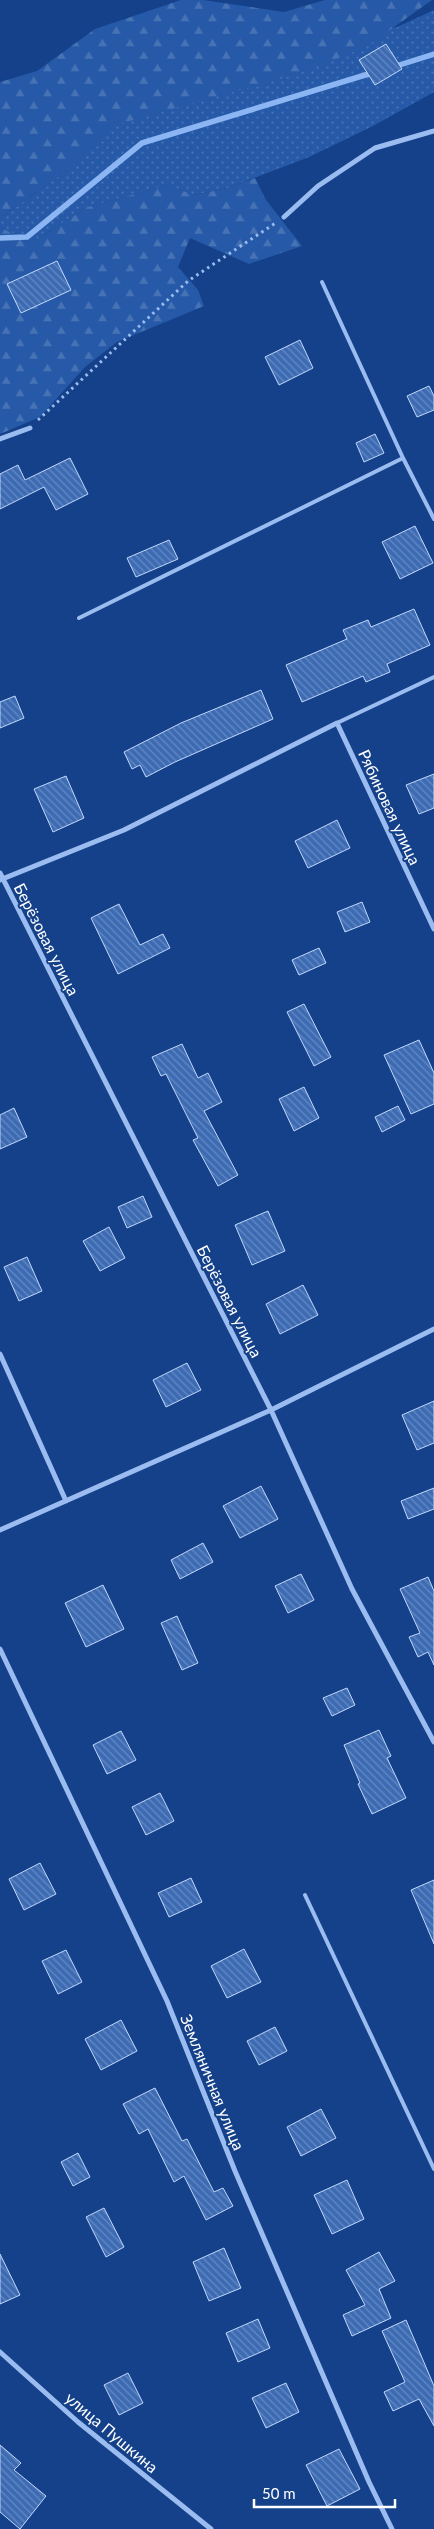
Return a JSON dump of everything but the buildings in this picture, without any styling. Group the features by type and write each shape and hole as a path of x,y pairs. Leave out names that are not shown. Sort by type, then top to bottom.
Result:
{"street":[{"path":"284,217 318,186 375,148 434,131"},
{"path":"0,439 30,428"},
{"path":"1,879 124,830 337,723"},
{"name":"Рябиновая улица","path":"337,723 434,929"},
{"name":"Берёзовая улица","path":"0,873 1,879 271,1410 352,1588 434,1742"},
{"path":"0,1530 271,1410 434,1329"},
{"path":"0,1354 66,1501"},
{"name":"Земляничная улица","path":"0,1649 167,2001 235,2171 369,2482 392,2529"},
{"name":"улица Пушкина","path":"0,2352 78,2422 211,2529"}],"lane":[{"path":"322,282 403,458 434,519"},
{"path":"79,618 403,458"},
{"path":"337,723 434,676"},
{"path":"305,1895 434,2169"}],"path":[{"path":"30,428 188,281 284,217"}],"green space":[{"path":"181,0 203,0 284,12 325,0 432,0 366,47 294,75 115,125 62,174 0,218 0,82 37,71 95,29"},
{"path":"434,10 434,92 373,126 309,157 228,188 194,195 167,185 88,207 31,243 0,227 0,218 62,174 153,73 397,27"},
{"path":"255,178 266,200 302,246 249,264 190,238 178,267 198,290 204,306 117,342 85,367 40,417 0,434 0,227 31,243 88,207 167,185 194,195 228,188"}],"waterway":[{"path":"393,67 434,54"},
{"path":"0,238 27,237 142,143 375,72"}]}
